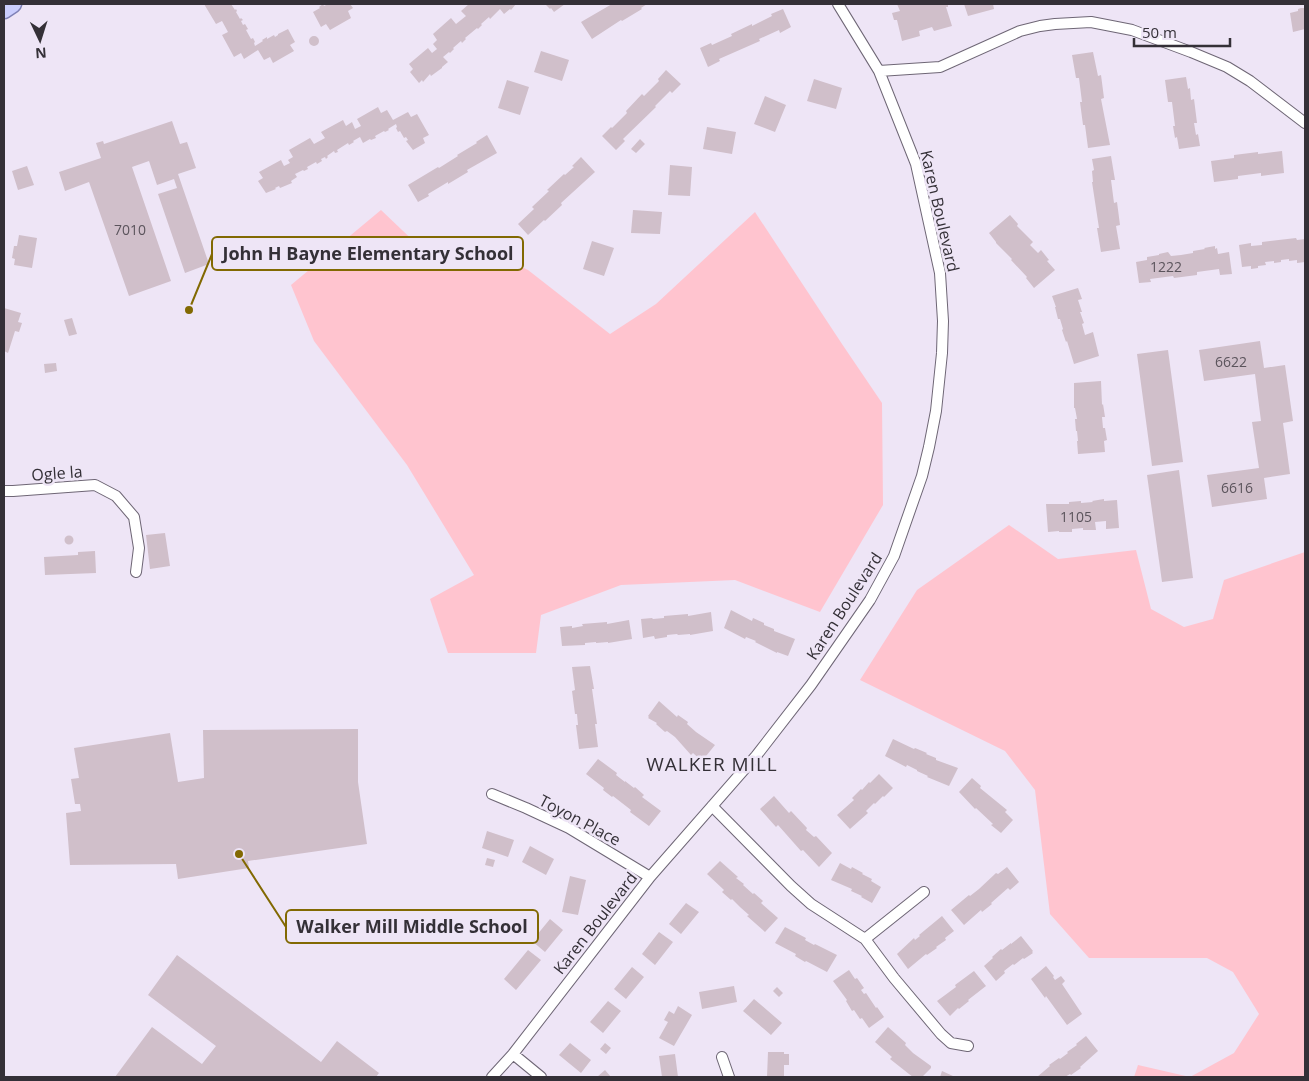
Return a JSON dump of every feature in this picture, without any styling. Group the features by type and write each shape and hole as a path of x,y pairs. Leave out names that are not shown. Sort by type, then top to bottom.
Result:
{"main road":[{"path":"4,10 13,4"}],"street":[{"name":"Karen Boulevard","path":"492,1077 513,1054 650,877 756,756 806,691 870,600 894,556 917,491 929,447 936,411 943,340 940,273 916,164 879,71 838,4"},
{"path":"879,71 940,67 1020,31 1048,25 1091,22 1132,30 1227,67 1250,81 1305,123"},
{"name":"Ogle la","path":"4,491 95,485 116,496 134,517 139,548 136,572"},
{"name":"Toyon Place","path":"492,794 569,828 650,877"},
{"path":"712,806 811,904 865,939 894,978 941,1034 951,1043 968,1046"},
{"path":"865,939 924,892"},
{"path":"513,1054 541,1077"},
{"path":"722,1057 728,1077"}],"shaded area":[{"path":"381,210 423,250 469,241 528,270 610,334 656,304 755,212 882,403 883,505 820,612 735,580 621,585 541,615 536,653 448,653 430,599 474,575 407,465 314,341 291,285"},
{"path":"1009,525 1058,559 1136,550 1151,609 1184,627 1213,619 1224,580 1305,552 1305,1077 1190,1077 1234,1053 1259,1014 1233,972 1207,958 1089,958 1050,914 1035,790 1005,751 860,680 917,590"},
{"path":"1138,1065 1190,1077 1134,1077"}],"building":[{"path":"204,4 231,4 236,9 240,19 243,20 241,21 248,29 246,30 251,39 253,38 255,46 267,37 267,39 274,35 275,37 288,29 295,42 290,45 294,51 273,63 270,57 264,60 258,50 244,59 241,53 234,57 222,35 228,32 222,21 216,24"},
{"path":"323,4 324,6 328,4 350,4 353,8 348,11 351,18 330,30 326,24 321,27 313,12"},
{"path":"469,4 516,4 504,14 500,9 490,19 489,17 478,29 465,38 462,43 461,41 450,53 443,57 448,62 442,68 431,76 430,74 423,82 422,80 419,83 410,72 413,69 409,64 428,48 432,53 437,49 433,44 437,40 433,34 451,18 456,24 466,16 461,11"},
{"path":"547,4 565,4 554,12"},
{"path":"612,4 647,4 642,9 592,39 581,22"},
{"path":"897,4 948,4 948,7 946,7 952,26 934,31 932,27 919,31 920,36 902,41 897,20 894,20 892,13 900,11"},
{"path":"964,4 993,4 994,9 968,16"},
{"path":"1301,8 1305,10 1305,29 1293,32 1290,13"},
{"path":"783,9 791,27 780,33 779,30 759,39 760,41 719,59 720,61 708,67 700,48 732,36 731,34 752,24 752,26"},
{"path":"312,36 316,36 319,41 318,45 312,46 309,43 309,39"},
{"path":"541,51 569,60 562,81 534,72"},
{"path":"1093,52 1098,76 1101,75 1104,98 1101,99 1110,145 1088,148 1080,102 1082,102 1079,78 1076,78 1072,55"},
{"path":"666,70 681,84 672,93 670,91 655,106 623,139 625,141 616,150 602,136 627,113 626,111 642,94 644,96 659,81 658,79"},
{"path":"1186,77 1188,89 1190,88 1191,100 1194,99 1197,123 1194,123 1200,146 1179,149 1173,126 1175,126 1172,102 1168,102 1165,80"},
{"path":"814,79 842,88 836,109 807,101"},
{"path":"507,80 529,87 520,115 498,108"},
{"path":"765,96 786,105 775,132 754,124"},
{"path":"378,107 381,113 387,110 393,120 408,112 411,117 417,114 429,135 423,138 425,143 413,150 406,141 408,140 406,137 404,138 400,131 398,132 396,124 371,140 363,143 360,137 349,145 348,143 337,150 338,152 335,153 334,151 326,159 325,157 317,164 316,162 307,167 308,169 295,174 297,177 291,181 292,183 280,188 279,186 266,193 258,181 263,178 259,172 281,160 284,166 290,163 288,160 293,157 289,150 310,138 314,144 325,138 321,132 343,120 346,126 352,122 355,129 361,126 357,119"},
{"path":"172,121 180,144 187,142 196,168 178,174 209,264 185,273 158,194 177,188 174,179 157,185 149,161 132,167 171,281 129,296 89,182 65,191 59,172 101,158 96,143 103,141 104,144"},
{"path":"707,127 736,132 732,154 703,149"},
{"path":"487,135 497,153 467,170 468,172 448,184 448,182 428,194 429,196 418,202 408,185 458,156"},
{"path":"640,139 645,144 636,153 631,149"},
{"path":"1282,151 1284,173 1261,176 1261,173 1238,176 1238,179 1214,182 1211,161 1234,158 1234,155"},
{"path":"1111,156 1115,180 1111,180 1114,203 1117,202 1120,225 1116,226 1120,249 1101,252 1092,182 1092,171 1094,170 1092,159"},
{"path":"581,157 595,172 528,235 518,224 534,209 532,207 549,191 547,190 574,167 572,166"},
{"path":"670,165 692,167 690,196 668,195"},
{"path":"27,166 34,185 18,190 12,171"},
{"path":"633,210 662,212 660,234 631,233"},
{"path":"1010,215 1018,224 1017,226 1033,242 1030,245 1038,253 1041,250 1055,270 1034,288 1027,277 989,233"},
{"path":"19,235 37,238 32,268 14,265 15,259 12,258 14,246 17,246"},
{"path":"1296,238 1297,240 1305,239 1305,262 1297,263 1297,260 1289,261 1289,259 1274,263 1274,261 1265,262 1266,265 1258,266 1258,268 1251,269 1251,266 1242,267 1239,245 1251,243 1251,246 1262,245 1262,242"},
{"path":"592,241 614,248 604,276 583,269"},
{"path":"1215,246 1218,254 1229,252 1232,274 1220,275 1219,269 1197,272 1197,275 1150,279 1151,282 1139,283 1136,262 1168,252 1171,256 1181,255"},
{"path":"1078,288 1082,299 1078,300 1082,312 1080,312 1084,323 1082,324 1085,335 1093,332 1099,356 1074,364 1052,296"},
{"path":"4,308 21,313 18,322 22,323 19,332 15,331 8,353 4,351"},
{"path":"72,318 77,334 69,336 64,320"},
{"path":"1260,341 1264,368 1285,365 1293,421 1283,423 1290,474 1264,478 1267,499 1212,507 1207,475 1259,468 1252,422 1261,421 1255,374 1204,381 1199,350"},
{"path":"1168,350 1183,462 1152,466 1137,354"},
{"path":"56,363 57,371 45,373 44,364"},
{"path":"1101,381 1102,405 1105,417 1102,417 1103,428 1105,428 1107,440 1104,441 1105,452 1078,454 1074,383"},
{"path":"1179,470 1193,578 1162,582 1147,475"},
{"path":"1104,499 1104,501 1117,500 1119,528 1106,529 1106,521 1095,522 1096,530 1083,530 1083,528 1072,529 1072,532 1048,532 1046,504 1069,504 1069,502 1081,501 1081,503 1093,502"},
{"path":"165,533 170,566 150,569 146,535"},
{"path":"69,535 74,540 69,545 64,540"},
{"path":"95,551 96,573 45,575 44,557 78,555 78,552"},
{"path":"731,610 752,621 753,618 774,629 774,631 795,639 788,656 777,653 746,637 745,639 724,628"},
{"path":"711,612 713,631 690,635 667,635 667,637 655,639 654,636 643,638 641,619 688,614 688,616"},
{"path":"629,620 632,639 608,643 596,642 585,643 585,645 562,646 560,627 572,626 572,628 583,626 582,624 607,622 607,624"},
{"path":"590,666 594,689 592,689 598,747 579,749 576,725 578,725 577,714 575,714 572,691 575,690 572,667"},
{"path":"659,701 677,717 678,715 688,722 687,724 696,732 715,745 702,761 693,753 691,755 675,737 667,731 665,732 657,723 648,718"},
{"path":"358,729 358,782 367,844 248,861 249,868 178,879 176,864 70,865 66,813 81,811 80,804 75,804 71,779 79,778 74,748 170,733 178,782 204,778 203,730"},
{"path":"893,739 927,753 936,758 936,760 958,768 949,786 885,756"},
{"path":"598,759 617,773 616,775 625,782 635,787 644,795 642,797 661,811 649,826 630,812 631,810 603,790 604,788 586,774"},
{"path":"879,774 893,788 874,803 866,811 868,813 850,829 837,815 854,800 852,798 861,789"},
{"path":"972,778 981,786 980,788 1007,810 1005,812 1013,820 1001,833 959,792"},
{"path":"774,796 789,813 791,811 807,828 806,830 814,837 816,836 832,853 819,867 803,850 801,851 778,825 776,827 760,809"},
{"path":"487,831 514,840 508,857 482,848"},
{"path":"530,846 554,859 546,875 522,862"},
{"path":"487,858 495,860 493,867 485,865"},
{"path":"720,861 738,877 736,878 743,885 763,901 761,903 778,918 765,932 732,899 722,892 724,890 707,874"},
{"path":"840,863 863,873 881,887 872,903 851,891 852,889 831,880"},
{"path":"1007,867 1019,882 1010,890 1008,888 992,904 982,912 981,910 964,925 951,910 979,889 996,873 998,874"},
{"path":"570,876 586,880 578,915 562,912"},
{"path":"686,903 699,912 681,934 669,924"},
{"path":"942,916 954,931 937,948 926,954 908,969 897,954"},
{"path":"550,919 563,930 545,952 532,941"},
{"path":"785,927 806,938 805,940 814,945 837,955 827,972 805,962 795,956 796,954 775,943"},
{"path":"659,932 673,942 655,965 642,954"},
{"path":"1021,936 1033,953 1013,964 996,981 984,966 1001,949"},
{"path":"528,950 541,960 516,990 504,979"},
{"path":"177,955 321,1062 337,1041 379,1073 376,1077 115,1077 152,1027 202,1064 216,1046 148,995"},
{"path":"1046,966 1055,980 1061,976 1065,981 1062,984 1082,1014 1067,1025 1031,979"},
{"path":"632,967 644,977 626,999 614,989"},
{"path":"849,970 864,988 861,990 864,994 866,993 884,1017 869,1028 854,1010 852,1011 847,1000 833,981"},
{"path":"974,971 986,986 950,1016 937,1001"},
{"path":"734,986 737,1002 702,1009 699,992"},
{"path":"777,987 783,993 779,997 773,991"},
{"path":"754,999 782,1023 771,1035 743,1011"},
{"path":"608,1001 621,1011 603,1033 590,1022"},
{"path":"678,1006 692,1015 674,1046 659,1038 668,1022 664,1020 669,1011 674,1014"},
{"path":"888,1027 906,1043 905,1045 913,1053 931,1066 922,1077 913,1077 890,1059 892,1057 875,1042"},
{"path":"1086,1036 1098,1051 1081,1068 1065,1077 1037,1077 1049,1065 1068,1053"},
{"path":"570,1043 591,1060 581,1073 559,1055"},
{"path":"605,1043 611,1048 606,1054 600,1049"},
{"path":"768,1052 784,1052 784,1054 789,1054 789,1065 784,1065 784,1077 767,1077"},
{"path":"675,1054 678,1077 662,1077 659,1056"},
{"path":"605,1070 611,1077 597,1077"},
{"path":"942,1071 953,1076 940,1077"}],"place":[{"name":"John H Bayne Elementary School","path":"189,310"},
{"name":"Walker Mill Middle School","path":"239,854"}],"district":[{"name":"WALKER MILL","path":"712,764"}]}
